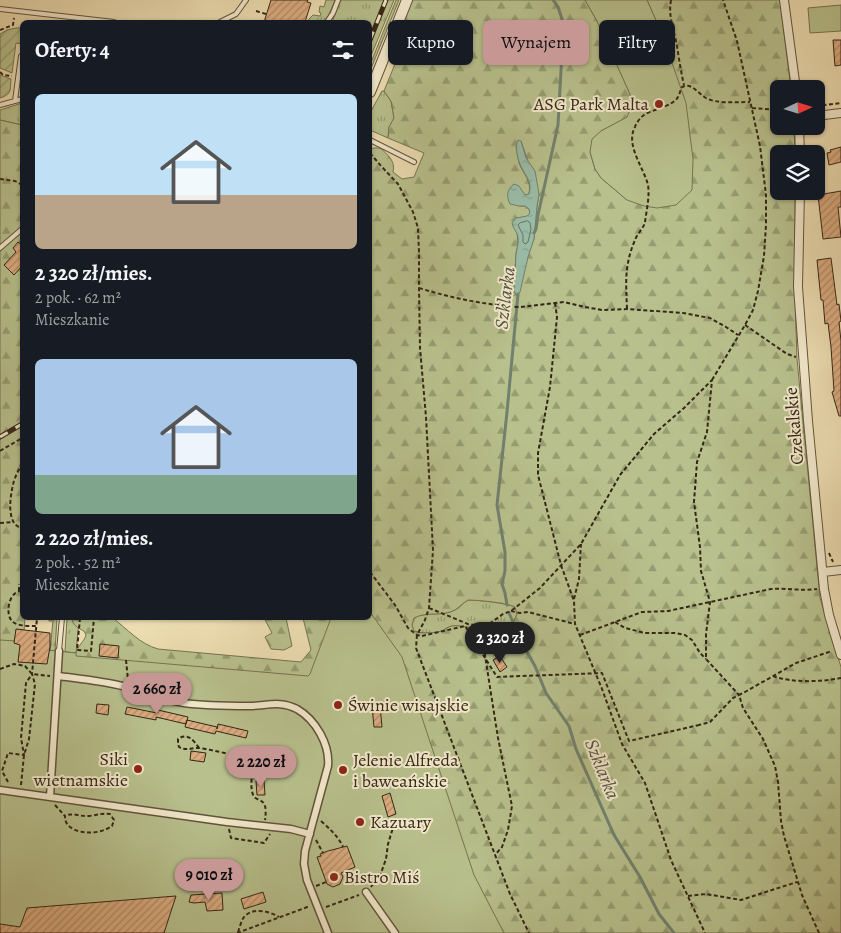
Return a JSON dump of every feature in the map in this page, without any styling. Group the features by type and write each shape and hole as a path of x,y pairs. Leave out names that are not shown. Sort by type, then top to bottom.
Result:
{"street":[{"path":"372,87 407,0"},
{"path":"784,0 795,80"},
{"path":"825,115 841,113"},
{"name":"Czekalskie","path":"800,200 798,287 808,421 824,589 829,616 840,652"},
{"path":"823,572 838,571"},
{"path":"50,797 59,651"},
{"path":"58,676 109,683 182,703 250,706 282,704 299,710 310,720 318,729 325,742 328,766 305,851 304,864 305,872 328,933"},
{"path":"0,790 310,834"},
{"path":"366,892 395,933"}],"lane":[{"path":"224,20 236,14 246,0"},
{"path":"328,20 338,0"},
{"path":"0,9 97,20"},
{"path":"15,101 20,78"},
{"path":"0,105 20,100"},
{"path":"372,141 414,162"},
{"path":"0,248 20,231"},
{"path":"59,651 62,620"}],"path":[{"path":"627,309 626,271 634,241 645,223 648,191 648,184 633,146 632,133 644,115 667,106 676,100 684,85 670,17 671,0"},
{"path":"429,608 468,624 485,627 503,614 511,611 540,588 581,544 620,474 654,434 712,380 753,310 764,256 766,225 764,185 760,146 752,108 737,41 723,0"},
{"path":"0,30 13,25 14,10"},
{"path":"256,11 266,14"},
{"path":"0,72 20,78"},
{"path":"684,85 691,86 706,98 718,101 750,102"},
{"path":"825,105 841,103"},
{"path":"752,108 770,109"},
{"path":"372,155 398,184 413,212 418,228 420,348 426,417 433,550 429,608 417,636 416,648 510,894 529,933"},
{"path":"0,179 20,183"},
{"path":"419,288 451,298 488,304 520,307 564,302 585,308 602,310 627,309 683,313 710,318 738,336"},
{"path":"555,303 557,317 550,387 538,453 538,475 561,565 574,601"},
{"path":"745,326 787,354 803,357"},
{"path":"706,659 706,634 710,602 701,571 694,502 697,462 707,432 712,380"},
{"path":"0,451 20,439"},
{"path":"20,468 13,484 11,496 13,522 20,527"},
{"path":"0,523 13,522"},
{"path":"581,544 579,579 574,601 575,624 622,744 645,783 671,860 705,933"},
{"path":"829,552 838,571"},
{"path":"372,575 395,605 408,628 417,636 465,626 497,677 602,673 629,741 710,722 733,698 796,663 840,652"},
{"path":"20,584 19,591 13,594 10,600 8,614 10,620 16,624 37,626"},
{"path":"580,635 642,612 668,611 771,589 824,589"},
{"path":"511,611 528,612 575,624"},
{"path":"16,792 29,739 35,684 32,674 37,620"},
{"path":"80,620 77,650 91,651 94,620"},
{"path":"614,621 625,628 645,633 686,635 692,640 700,654 738,695 743,708 763,739 776,766 784,836 802,895 819,933"},
{"path":"485,627 484,649 498,738 512,806 508,830 502,848 495,855"},
{"path":"126,660 127,687"},
{"path":"0,669 14,664 25,666 32,674 47,676"},
{"path":"24,755 21,738 26,683 32,674"},
{"path":"773,676 783,680 828,681 841,678"},
{"path":"199,748 187,736 182,736 178,739 179,748 199,748 243,758 249,764 252,772 253,796 266,805 263,827"},
{"path":"16,792 2,771 8,753 24,755"},
{"path":"50,797 58,810 65,816 67,826 72,829 92,833 100,832 112,826 114,820 110,814 102,813 83,816 69,814 65,816"},
{"path":"315,815 340,840 344,847"},
{"path":"238,933 310,906 319,910 366,892 381,873 396,818"},
{"path":"227,822 231,838 264,843 274,828"},
{"path":"321,849 323,853"},
{"path":"688,896 706,894 741,900 798,882"},
{"path":"238,933 246,915 252,912 260,911 279,917"}],"green space":[{"path":"326,0 335,0 327,19 309,20 313,15 320,16 320,6 324,7"},
{"path":"341,0 394,0 372,53 372,20 333,20"},
{"path":"396,0 399,0 391,20 388,20"},
{"path":"411,0 585,0 599,25 599,65 617,65 630,94 632,105 628,117 601,131 590,152 595,169 601,178 627,200 655,65 675,65 675,20 656,20 647,0 780,0 790,80 770,80 770,135 794,135 795,145 770,145 770,200 795,200 797,359 820,598 841,667 841,933 179,933 0,762 0,120 20,125 20,620 25,620 24,632 46,650 76,653 86,635 72,620 115,620 140,640 158,649 301,662 311,650 304,620 372,620 372,149 380,148 390,158 394,168 393,172 402,179 414,177 424,153 388,138 389,127 394,118 391,101 384,91 395,65 473,65 473,20 403,20","holes":["521,141 539,194 534,239 514,291 518,245 516,218 527,217 530,213 529,209 525,206 519,206 521,191 525,195 529,194 530,189 519,163 516,147","468,600 515,607 517,614 514,621 494,628 478,629 455,626 442,631 424,633 414,631 412,625 414,618 450,612"]},
{"name":"ASG Park Malta","path":"585,0 647,0 656,20 599,20 599,25"},
{"path":"841,5 841,31 810,33 808,8"},
{"path":"388,20 388,27 372,66 372,60"},
{"path":"20,28 20,44 16,43 12,73 0,68 0,34 7,30"},
{"name":"ASG Park Malta","path":"617,65 673,65 686,103 693,159 692,190 676,205 657,208 627,200 601,178 595,169 590,152 592,139 601,131 627,117 632,105 630,94"},
{"path":"0,75 11,79 10,92 0,98"},
{"path":"382,91 384,91 391,101 394,118 389,127 388,138 372,131 372,109"},
{"path":"20,104 20,125 0,120 0,110"},
{"path":"468,600 492,602 515,607 517,614 514,621 494,628 478,629 455,626 435,632 424,633 414,631 412,625 414,618 450,612"},
{"path":"372,615 402,657 474,875 504,933 0,933 0,640 16,641 46,650 76,653 76,656 308,676 330,620 372,620"},
{"path":"57,620 55,651 50,650 53,621 49,621"},
{"path":"67,620 79,620 76,653 65,652"},
{"path":"265,620 286,620 292,646 284,650 271,649 265,637 272,633"}],"water":[{"path":"518,140 521,141 526,158 535,171 539,194 534,239 520,292 517,296 514,291 518,239 512,223 516,218 527,216 530,213 529,209 525,206 510,204 508,198 509,190 514,184 519,186 525,195 529,194 530,189 529,181 518,158"}],"building":[{"path":"271,0 308,0 307,2 311,3 306,20 265,20"},
{"path":"833,40 841,40 841,65 835,66"},
{"path":"841,147 841,162 829,165 827,153 831,152 830,150"},
{"path":"841,191 841,207 838,207 841,237 823,239 819,200 825,200 825,194"},
{"path":"18,242 20,244 20,268 14,275 4,265 16,252 13,248"},
{"path":"831,258 841,321 839,322 841,341 841,416 839,416 832,392 834,391 831,347 828,323 825,324 823,300 821,300 817,260"},
{"path":"16,629 50,633 47,664 18,662 20,645 14,643"},
{"path":"100,644 119,646 118,658 99,656"},
{"path":"500,656 507,667 500,672 493,660"},
{"path":"97,704 109,705 108,715 96,713"},
{"path":"380,705 382,727 374,727 372,706"},
{"path":"127,707 157,713 158,710 188,717 186,724 156,717 156,720 125,714"},
{"path":"187,720 217,727 217,729 218,724 248,731 246,738 216,731 215,734 185,727"},
{"path":"191,751 206,753 204,762 190,760"},
{"path":"264,780 265,795 257,795 256,781"},
{"path":"390,793 396,814 388,817 382,796"},
{"path":"347,846 355,867 341,873 343,877 340,884 333,887 327,884 317,857 328,851"},
{"path":"263,892 266,902 244,909 241,899"},
{"path":"222,893 223,910 207,911 205,902 189,902 191,895"},
{"path":"176,896 164,933 0,933 0,924 20,927 27,908"}],"waterway":[{"name":"Szklarka","path":"534,233 558,125 563,34 562,19 558,7 553,0"},
{"name":"Szklarka","path":"507,605 502,584 505,571 505,552 497,505 518,294"},
{"name":"Szklarka","path":"509,613 515,632 521,637 546,693 569,726 576,749 614,835 640,877 659,914 674,933"}],"railway":[{"path":"372,35 386,0"},
{"path":"0,437 20,425"}],"place":[{"name":"ASG Park Malta","path":"659,104"},
{"name":"Świnie wisajskie","path":"338,705"},
{"name":"Siki wietnamskie","path":"138,769"},
{"name":"Jelenie Alfreda i baweańskie","path":"343,770"},
{"name":"Kazuary","path":"360,822"},
{"name":"Bistro Miś","path":"334,877"}]}
